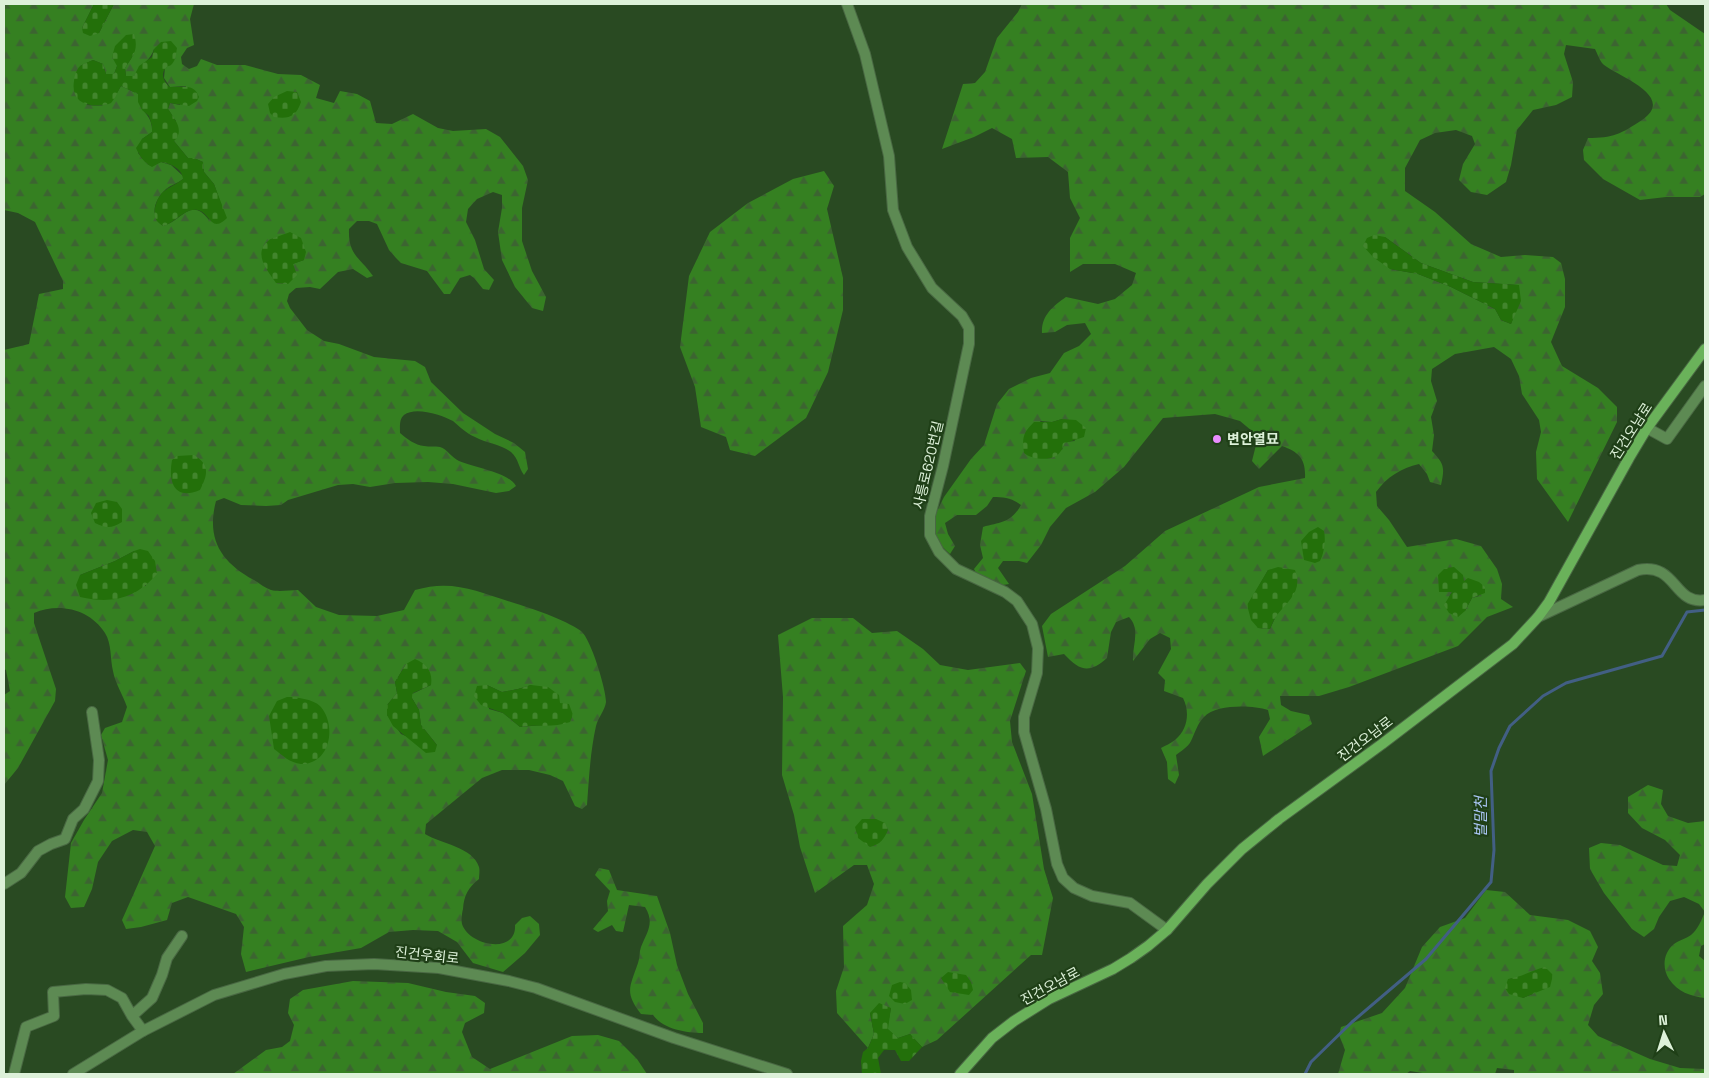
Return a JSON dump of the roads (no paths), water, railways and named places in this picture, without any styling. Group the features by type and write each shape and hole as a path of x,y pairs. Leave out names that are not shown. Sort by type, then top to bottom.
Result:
{"main road":[{"name":"진건오남로","path":"960,1074 992,1038 1014,1021 1049,999 1132,958 1166,930 1207,884 1242,850 1279,819 1382,744 1513,644 1538,617 1559,584 1610,490 1647,428 1705,349"}],"street":[{"name":"사릉로620번길","path":"847,4 865,54 889,156 892,210 907,247 932,288 962,316 969,328 969,344 944,466 930,516 930,535 939,552 956,569 1005,592 1017,601 1032,624 1038,648 1037,673 1024,717 1024,732 1046,809 1057,864 1063,878 1074,888 1092,896 1130,903 1166,930"},
{"path":"1647,428 1667,439 1705,386"},
{"path":"1538,617 1624,576 1647,568 1662,572 1685,595 1693,600 1705,600"},
{"path":"4,884 21,872 38,852 50,844 64,839 73,819 84,809 98,781 99,760 92,712"},
{"path":"132,1016 152,998 167,958 182,936"},
{"name":"진건우회로","path":"73,1074 143,1031 214,995 284,974 326,966 374,964 439,968 536,988 674,1038 786,1074"},
{"path":"14,1074 26,1027 54,1016 53,992 86,989 107,990 122,998 143,1031"}],"waterway":[{"name":"벌말천","path":"1305,1074 1311,1062 1352,1022 1426,959 1491,882 1494,850 1491,771 1499,748 1510,726 1543,696 1566,683 1662,656 1687,612 1705,610"}],"place":[{"name":"변안열묘","path":"1217,439"}]}
